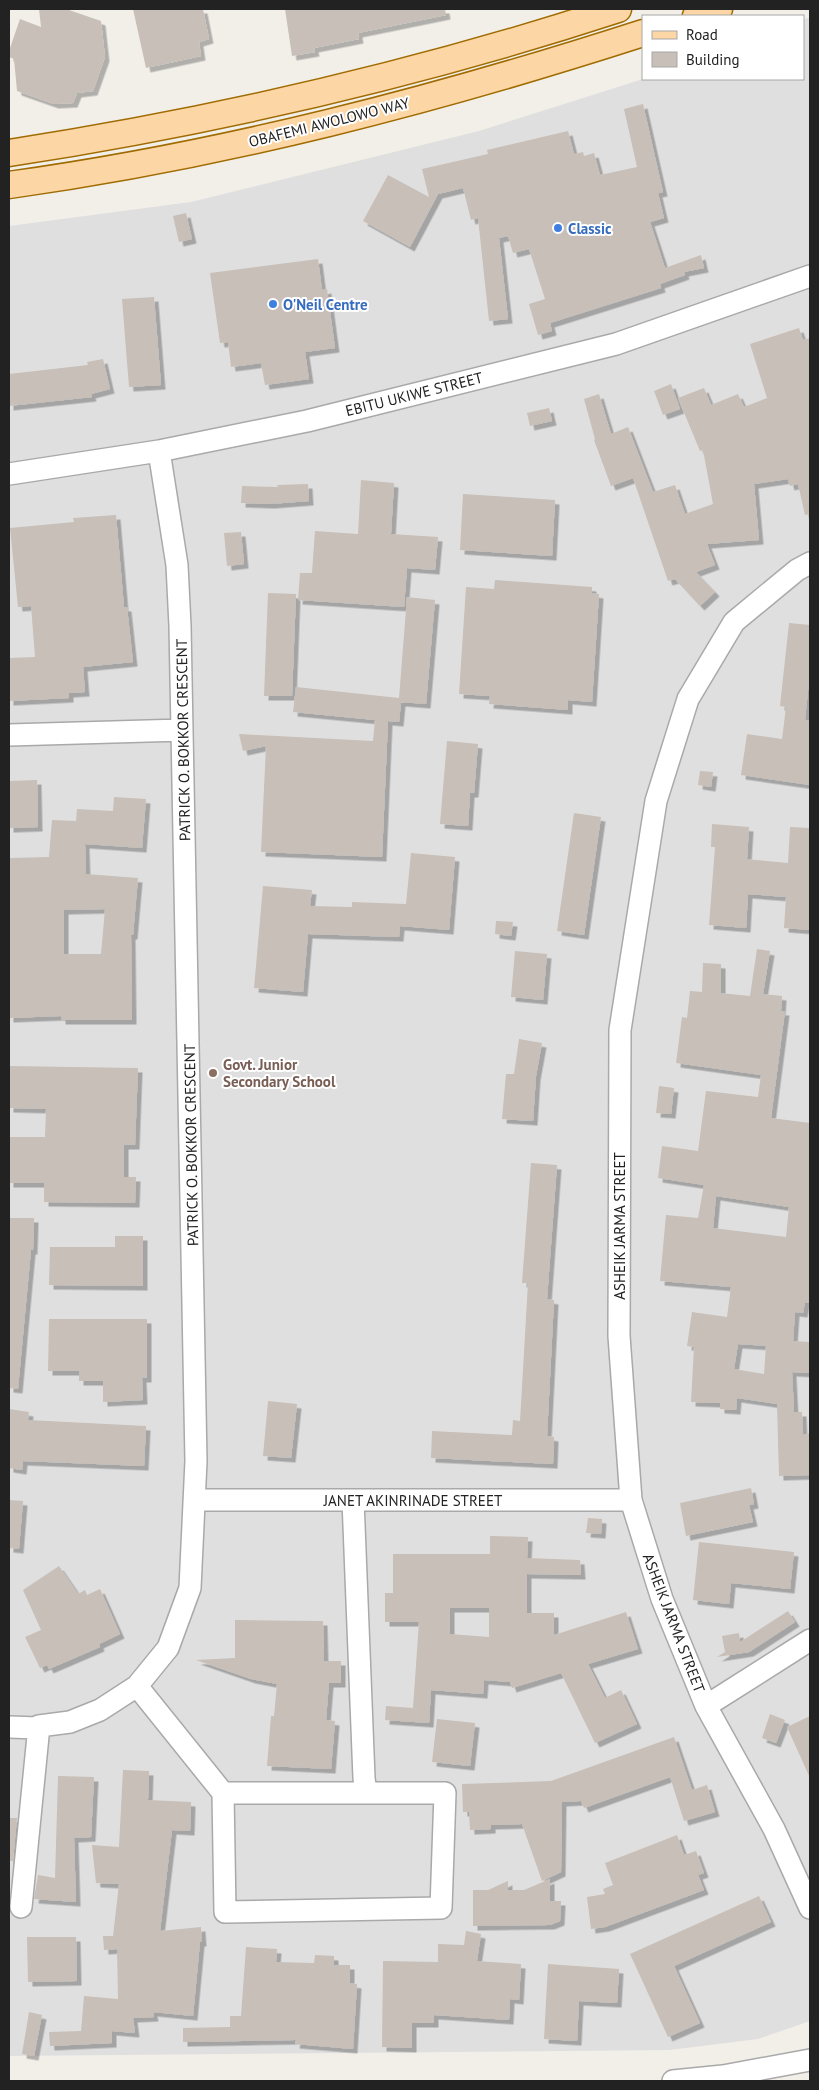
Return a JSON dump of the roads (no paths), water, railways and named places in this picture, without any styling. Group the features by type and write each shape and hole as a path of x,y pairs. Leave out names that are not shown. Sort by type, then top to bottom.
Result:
{"main road":[{"name":"OBAFEMI AWOLOWO WAY","path":"9,153 157,129 266,106 458,57 618,9"},
{"path":"699,15 719,9"},
{"name":"OBAFEMI AWOLOWO WAY","path":"9,185 145,164 320,125 472,86 642,33"}],"street":[{"name":"EBITU UKIWE STREET","path":"9,474 159,451 307,421 616,344 810,276"},
{"name":"PATRICK O. BOKKOR CRESCENT","path":"9,1727 38,1728 39,1726 70,1722 100,1710 137,1686 168,1648 190,1588 196,1451 182,730 177,564 159,451"},
{"name":"ASHEIK JARMA STREET","path":"810,563 798,570 734,622 688,699 656,801 620,1030 618,1336 631,1500 662,1599 706,1706 774,1829 810,1908"},
{"path":"9,735 182,730"},
{"name":"JANET AKINRINADE STREET","path":"194,1500 631,1500"},
{"path":"353,1500 366,1793"},
{"path":"706,1706 810,1640"},
{"path":"137,1686 224,1793 225,1912 441,1908 446,1793 224,1793"},
{"path":"21,1907 39,1726"},
{"path":"673,2081 723,2076 810,2060"}],"place":[{"name":"Classic","path":"558,228"},
{"name":"O'Neil Centre","path":"273,304"},
{"name":"Govt. Junior Secondary School","path":"213,1073"}]}
